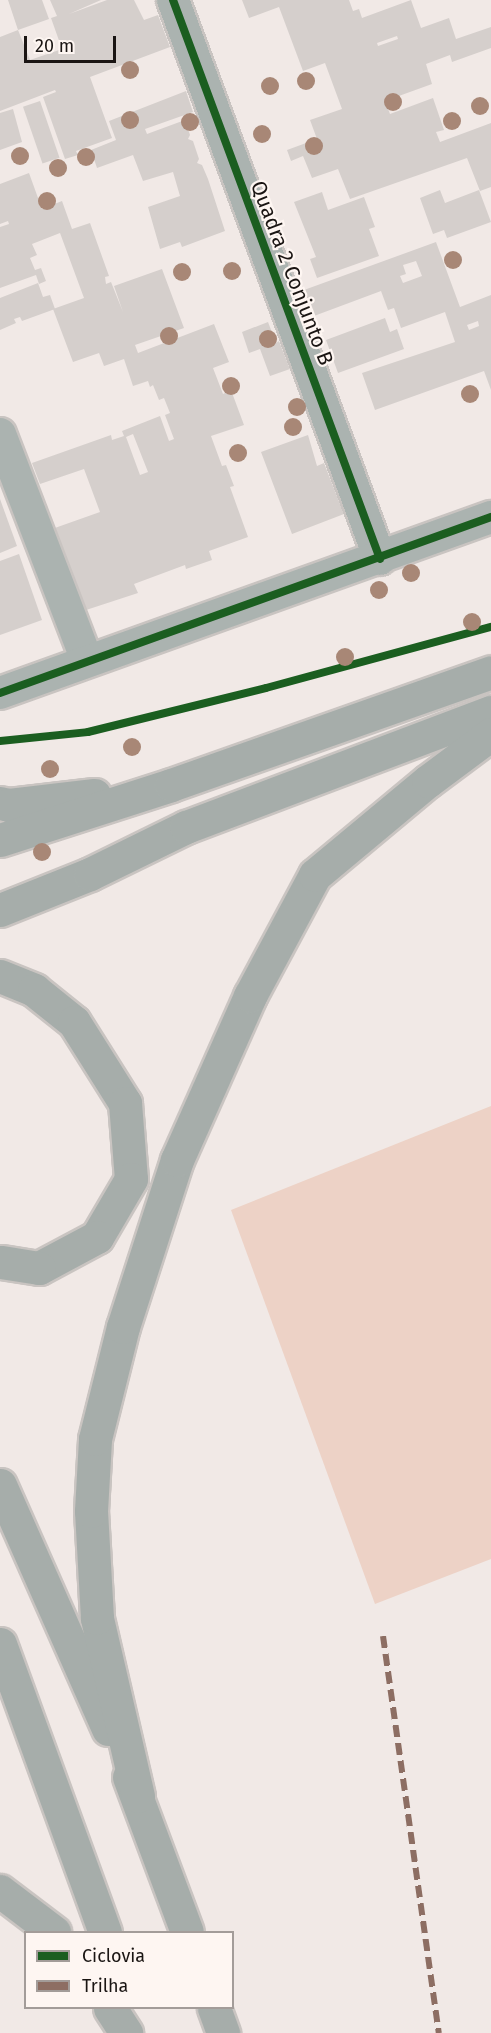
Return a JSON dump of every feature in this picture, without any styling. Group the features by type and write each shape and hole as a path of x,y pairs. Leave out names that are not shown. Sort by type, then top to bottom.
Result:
{"main road":[{"path":"0,840 171,785 491,672"},
{"path":"0,910 90,874 186,827 491,712"},
{"path":"138,1796 97,1618 92,1499 95,1439 120,1338 177,1160 250,996 315,875 428,781 491,735"},
{"path":"0,803 9,805 171,785"},
{"path":"0,976 34,990 74,1022 125,1103 131,1179 97,1237 39,1268 0,1262"},
{"path":"0,1485 138,1796 187,1931"},
{"path":"0,1644 105,1931"},
{"path":"0,1892 53,1931"},
{"path":"111,2009 126,2033"},
{"path":"134,2009 142,2033"},
{"path":"215,2009 223,2033"}],"street":[{"name":"Quadra 2 Conjunto B","path":"173,0 380,559"},
{"path":"0,434 87,661"},
{"path":"0,693 380,559 491,517"}],"shaded area":[{"path":"491,1106 491,1559 375,1604 231,1210"}],"building":[{"path":"8,0 42,0 49,19 18,30"},
{"path":"50,0 101,0 69,14 107,0 134,0 144,20 158,15 170,47 90,77 112,138 76,151 78,155 65,159 43,97 56,92 55,90 0,111 0,37 18,30 30,60 62,49 51,18 57,16"},
{"path":"242,0 349,0 353,11 359,9 362,18 411,0 421,28 449,18 456,39 491,27 491,48 452,62 450,55 426,64 432,84 385,101 390,114 433,98 444,130 436,132 440,142 491,123 491,187 480,191 467,158 350,199 338,169 312,178 303,156 291,161 287,150 317,139 310,120 342,109 325,63 303,71 279,7 249,18","holes":["397,36 398,39 378,46 377,43"]},
{"path":"186,91 193,112 145,129 147,134 185,120 190,135 188,139 193,141 199,159 197,163 202,165 208,179 225,231 182,247 180,242 160,249 148,207 180,196 173,172 143,181 133,155 97,168 91,150 116,140 109,121"},
{"path":"40,101 60,158 43,164 23,107"},
{"path":"13,109 22,142 0,150 0,113"},
{"path":"29,173 42,209 62,201 72,229 90,223 109,276 105,277 106,284 111,282 123,312 114,286 162,269 184,328 135,345 138,353 214,324 229,362 213,368 223,394 231,390 244,425 211,436 222,466 226,465 234,486 230,487 248,537 209,551 212,560 186,569 185,565 134,584 138,593 83,611 52,529 100,512 84,469 40,484 32,463 111,435 112,440 124,436 122,431 160,416 169,441 174,439 165,415 170,413 164,398 159,400 153,385 150,387 148,381 133,386 124,359 104,366 99,353 73,362 53,309 84,298 60,233 32,244 37,255 30,258 35,270 41,268 46,281 39,284 36,275 0,288 0,227 9,224 8,221 0,224 0,184","holes":["133,434 148,472 140,475 126,437"]},
{"path":"440,190 445,203 479,190 491,222 447,238 444,230 433,234 420,198"},
{"path":"322,192 328,210 364,197 375,227 369,229 379,256 317,278 310,259 316,257 294,202"},
{"path":"436,242 460,307 491,295 491,390 484,371 375,410 362,373 455,342 445,312 401,328 394,308 388,310 381,291 314,316 304,290","holes":["416,261 422,276 403,283 400,276 406,274 403,265","478,321 479,326 469,330 467,325"]},
{"path":"38,283 43,297 50,295 55,309 22,321 20,317 14,319 16,323 0,330 0,298"},
{"path":"385,318 390,332 397,329 404,349 338,373 326,340"},
{"path":"268,322 276,343 279,341 290,369 270,376 260,349 249,353 242,332"},
{"path":"308,435 317,466 324,463 344,514 292,534 261,452"},
{"path":"0,499 17,546 0,553"},
{"path":"19,554 42,620 0,635 0,561"}],"marked path":[{"path":"383,1636 439,2033"}],"cycle path":[{"path":"173,0 380,559"},
{"path":"0,693 491,517"},
{"path":"0,741 88,732 266,688 491,627"}]}
